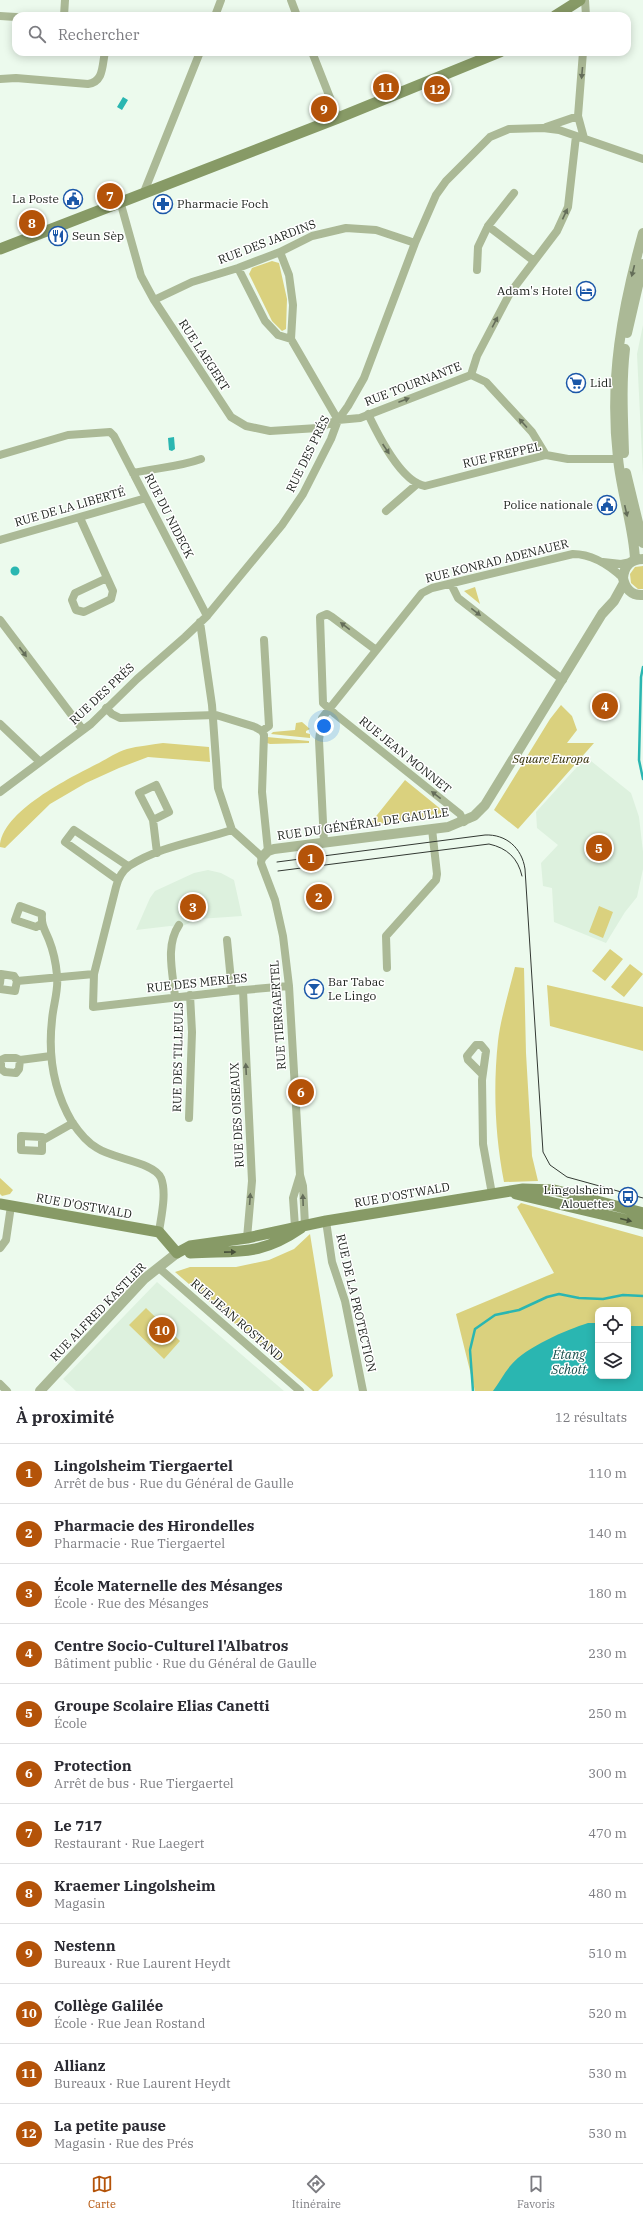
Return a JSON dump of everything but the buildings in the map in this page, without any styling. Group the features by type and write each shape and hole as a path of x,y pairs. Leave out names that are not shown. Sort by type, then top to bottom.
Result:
{"main road":[{"path":"561,12 580,0"},
{"path":"0,248 338,118 490,56"},
{"name":"RUE D'OSTWALD","path":"177,1253 190,1246 247,1238 326,1221 523,1189 546,1189 643,1213"},
{"name":"RUE D'OSTWALD","path":"498,1193 532,1197 643,1224"},
{"name":"RUE D'OSTWALD","path":"6,1205 159,1232"},
{"name":"RUE D'OSTWALD","path":"177,1253 239,1252 262,1249 276,1244 300,1226"},
{"path":"159,1232 177,1253"}],"street":[{"path":"64,12 65,0"},
{"path":"216,12 221,0"},
{"path":"291,0 296,12"},
{"path":"585,0 586,12"},
{"path":"0,16 12,17"},
{"path":"0,79 16,78 95,83 100,79 104,56"},
{"path":"144,192 198,56"},
{"path":"314,56 338,118"},
{"path":"580,137 578,116 583,56"},
{"path":"543,128 578,116"},
{"name":"RUE DES PRÉS","path":"0,792 83,730 207,616 282,525 303,494 331,439 338,420 364,378 415,242 436,195 446,181 490,137 509,130 543,128 580,137 643,159"},
{"name":"RUE TOURNANTE","path":"338,420 351,420 471,375 478,356 510,293 557,231 568,207 580,137"},
{"path":"477,270 478,247 488,226 514,193"},
{"name":"RUE LAEGERT","path":"120,201 141,276 154,300 231,417 246,426 270,431 318,428 338,420"},
{"path":"488,226 534,261"},
{"name":"RUE DES JARDINS","path":"154,300 192,282 238,268 280,252 312,236 346,228 376,230 415,242"},
{"path":"636,561 614,413 615,375 624,303 643,233"},
{"path":"280,252 289,275 293,305 291,339 338,420"},
{"path":"643,264 628,329 622,375 621,459 643,543"},
{"path":"238,268 265,322 278,335 291,339"},
{"path":"471,375 486,382 532,432 546,455"},
{"path":"368,414 385,450 416,485 386,511"},
{"name":"RUE DU NIDECK","path":"0,455 68,436 110,432 114,436 207,616"},
{"name":"RUE FREPPEL","path":"416,485 425,486 546,455 568,459 621,459"},
{"path":"133,473 157,468 181,466 202,459"},
{"name":"RUE DE LA LIBERTÉ","path":"0,540 146,498"},
{"path":"80,518 108,578 114,591 111,599 84,612 76,610 72,600 75,593 108,578"},
{"name":"RUE KONRAD ADENAUER","path":"324,843 319,740 320,724 329,709 422,593 432,588 573,554 581,554 602,562 621,564 636,561"},
{"name":"RUE DU GÉNÉRAL DE GAULLE","path":"265,854 324,843 432,829 464,822 474,816 485,805 563,680 602,614 614,601 623,580 626,566 636,561"},
{"name":"RUE KONRAD ADENAUER","path":"602,562 623,580"},
{"path":"623,580 640,596"},
{"path":"451,584 458,598 563,680"},
{"name":"RUE DU GÉNÉRAL DE GAULLE","path":"614,601 640,596"},
{"path":"329,709 323,703 320,617 327,614 376,650"},
{"path":"0,620 83,730"},
{"path":"200,622 212,715 218,788 232,830 265,854"},
{"name":"RUE TIERGAERTEL","path":"264,640 269,726 262,731 264,735 262,792 265,854 261,862 275,900 283,936 289,986 300,1175 303,1186 300,1226"},
{"path":"106,708 112,714 120,718 212,715 255,727 262,731"},
{"name":"RUE JEAN MONNET","path":"329,709 460,814 464,822"},
{"path":"0,724 40,762"},
{"path":"153,820 157,853"},
{"path":"387,968 386,936 436,880 438,874 432,829"},
{"path":"118,880 65,842 74,830 128,866"},
{"path":"17,981 58,976 94,974 118,880 128,866 157,853 232,830"},
{"path":"41,924 49,940 58,976 52,1021 51,1056 60,1099 73,1123 96,1148 112,1156 147,1166 157,1172 161,1179 163,1191 159,1232"},
{"path":"175,997 170,947 172,935 178,928"},
{"path":"227,940 232,991"},
{"path":"0,983 1,974 14,976 17,981 14,991 0,989"},
{"name":"RUE DES MERLES","path":"94,974 93,1007 175,997 289,986"},
{"name":"RUE DES OISEAUX","path":"243,990 252,1181 247,1238"},
{"name":"RUE DES TILLEULS","path":"189,1118 192,1032 190,996"},
{"path":"20,1060 51,1056"},
{"path":"482,1074 483,1144 498,1193"},
{"path":"43,1140 73,1123"},
{"path":"0,1248 6,1240 6,1205"},
{"name":"RUE DE LA PROTECTION","path":"326,1221 332,1262 345,1302 363,1391"},
{"name":"RUE ALFRED KASTLER","path":"40,1391 144,1279 177,1253"},
{"name":"RUE JEAN ROSTAND","path":"159,1268 300,1391"},
{"path":"0,1384 7,1391"}],"shaded area":[{"path":"643,325 643,476 637,354"},
{"path":"586,757 631,793 639,817 643,852 643,869 637,897 625,912 606,943 554,922 552,888 543,886 541,863 558,845 537,828 536,812"},
{"path":"208,870 221,873 234,880 242,916 199,919 180,927 170,926 136,930 150,898 155,891 194,873"},
{"path":"157,1282 284,1391 76,1391 63,1379"}],"green space":[{"path":"272,261 279,263 287,299 286,329 282,331 272,321 249,274 252,268"},
{"path":"643,566 643,589 638,589 631,583 630,574 635,567"},
{"path":"475,587 480,604 464,591"},
{"name":"Square Europa","path":"561,705 572,716 577,730 567,743 594,743 518,829 494,810 550,719"},
{"path":"302,722 310,729 306,731 306,733 310,734 310,738 271,734 273,732 295,730 296,723"},
{"path":"267,737 309,741 309,743 270,744 267,743"},
{"path":"163,743 209,747 210,762 148,757 119,768 86,783 50,804 5,848 0,847 3,834 12,821 39,797 72,777 123,750"},
{"path":"405,780 448,815 369,825"},
{"path":"599,906 613,912 603,938 589,932"},
{"path":"610,949 623,959 605,981 592,971"},
{"path":"630,964 643,974 624,997 611,987"},
{"path":"515,967 524,968 526,1053 532,1156 538,1181 504,1182 497,1130 495,1094 496,1059 501,1023"},
{"path":"547,985 643,1007 643,1051 550,1026"},
{"path":"0,1178 13,1190 10,1194 2,1196 0,1194"},
{"path":"521,1203 643,1237 643,1391 475,1391 456,1314 554,1273 517,1207"},
{"path":"310,1234 333,1376 318,1391 313,1391 175,1272 190,1267 236,1267 269,1260 294,1249"},
{"path":"146,1308 180,1341 164,1359 129,1325"}],"water":[{"path":"123,97 128,100 122,110 117,107"},
{"path":"174,437 175,449 172,451 169,450 168,438"},
{"path":"15,566 20,571 15,576 10,571"},
{"name":"Étang Schott","path":"588,1323 595,1323 595,1379 631,1379 631,1326 643,1326 643,1391 493,1391 506,1371 518,1358 536,1346 569,1330"}],"waterway":[{"path":"643,667 641,677 639,760 643,779"},
{"path":"473,1391 470,1350 475,1329 495,1315 519,1310 547,1297 559,1294 579,1298 603,1299 623,1295 643,1296"}],"tram line":[{"path":"277,862 485,835 500,837 512,844 517,849 525,869 543,1152 550,1165 567,1177 643,1198"},
{"path":"278,871 489,844 501,848 511,855 518,864 522,876"}],"place":[{"name":"Allianz","path":"386,87"},
{"name":"La petite pause","path":"437,89"},
{"name":"Nestenn","path":"324,109"},
{"name":"Le 717","path":"110,196"},
{"name":"La Poste","path":"73,199"},
{"name":"Pharmacie Foch","path":"163,204"},
{"name":"Kraemer Lingolsheim","path":"32,223"},
{"name":"Seun Sèp","path":"58,236"},
{"name":"Adam's Hotel","path":"586,291"},
{"name":"Lidl","path":"576,383"},
{"name":"Police nationale","path":"607,505"},
{"name":"Centre Socio-Culturel l'Albatros","path":"605,706"},
{"name":"Groupe Scolaire Elias Canetti","path":"599,848"},
{"name":"Lingolsheim Tiergaertel","path":"311,858"},
{"name":"Pharmacie des Hirondelles","path":"319,897"},
{"name":"École Maternelle des Mésanges","path":"193,907"},
{"name":"Bar Tabac Le Lingo","path":"314,989"},
{"name":"Protection","path":"301,1092"},
{"name":"Lingolsheim Alouettes","path":"628,1197"},
{"name":"Collège Galilée","path":"162,1330"}]}
